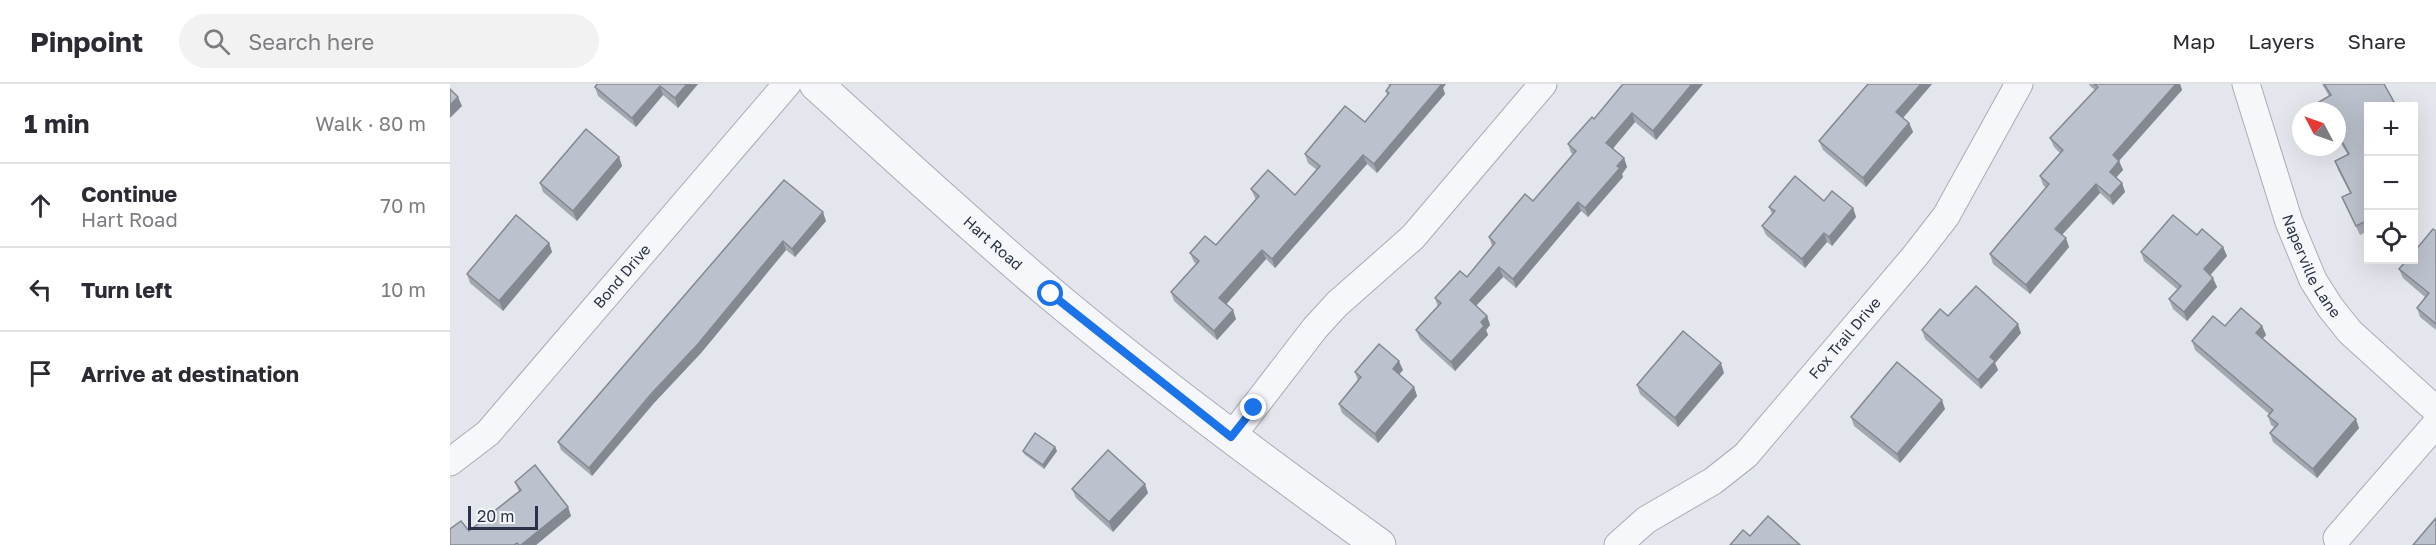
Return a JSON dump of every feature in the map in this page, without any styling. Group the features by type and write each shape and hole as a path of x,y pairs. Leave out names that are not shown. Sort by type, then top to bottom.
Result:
{"street":[{"name":"Bond Drive","path":"450,462 488,433 787,84"},
{"name":"Hart Road","path":"816,84 924,183 1051,294 1231,437 1379,545"},
{"path":"1231,437 1315,328 1337,304 1413,237 1543,84"},
{"name":"Fox Trail Drive","path":"1618,545 1646,520 1713,481 1746,455 1916,256 1946,216 2019,84"},
{"name":"Naperville Lane","path":"2246,84 2289,222 2313,280 2330,307 2350,332 2436,410"},
{"path":"2337,538 2436,424"}],"building":[{"path":"597,84 687,84 675,98 660,86 632,118 595,87"},
{"path":"1391,84 1442,84 1374,164 1363,155 1272,259 1262,250 1219,298 1233,310 1214,331 1171,292 1199,261 1190,253 1205,236 1216,245 1259,196 1251,189 1268,170 1295,195 1320,166 1305,154 1345,106 1365,122 1389,93 1386,91"},
{"path":"1623,84 1692,84 1653,131 1632,113 1606,143 1624,158 1617,166 1620,168 1585,208 1578,202 1513,279 1499,267 1470,300 1487,316 1481,322 1484,326 1451,362 1416,330 1441,303 1435,298 1460,271 1467,277 1495,243 1489,237 1525,194 1533,201 1576,151 1568,144 1592,117 1594,119"},
{"path":"1868,84 1921,84 1896,112 1909,123 1863,178 1819,141"},
{"path":"2094,84 2176,84 2113,155 2119,161 2110,172 2122,183 2110,196 2096,184 2055,229 2066,238 2026,285 1990,254 2049,184 2040,176 2063,150 2050,138 2098,87"},
{"path":"2324,84 2384,84 2394,102 2364,102 2364,222 2356,226 2342,197 2351,193 2335,161 2349,154 2346,149 2346,102 2319,102 2331,95"},
{"path":"450,89 458,97 450,105"},
{"path":"586,129 619,157 573,211 540,183"},
{"path":"1795,176 1824,201 1832,191 1853,208 1829,237 1824,233 1802,259 1762,226 1775,211 1769,207"},
{"path":"784,180 823,212 792,249 783,241 698,344 651,394 589,468 558,442"},
{"path":"516,215 549,243 499,301 467,274"},
{"path":"2173,215 2197,235 2202,229 2223,247 2204,269 2213,278 2184,312 2169,299 2181,286 2141,252"},
{"path":"2433,229 2436,231 2436,324 2417,308 2429,293 2399,269 2403,264 2418,264 2418,247"},
{"path":"1976,286 2018,324 1990,357 1995,361 1978,380 1922,330 1940,309 1948,316"},
{"path":"2241,308 2262,326 2256,333 2356,419 2313,469 2270,433 2278,424 2268,416 2273,410 2192,341 2213,316 2225,326"},
{"path":"1683,331 1721,363 1675,418 1637,385"},
{"path":"1379,344 1399,361 1393,369 1414,387 1375,434 1339,404 1361,377 1355,372"},
{"path":"1897,362 1942,400 1897,454 1851,417"},
{"path":"1035,433 1055,447 1043,465 1023,451"},
{"path":"1108,450 1145,484 1109,522 1072,489"},
{"path":"535,465 568,507 521,545 517,543 514,545 450,545 450,529 461,521 469,531 521,490 515,482"},
{"path":"1768,516 1800,545 1730,545 1743,530 1750,536"},
{"path":"2436,518 2436,545 2413,545"}],"route":[{"path":"1051,294 1231,437 1254,408"}]}
